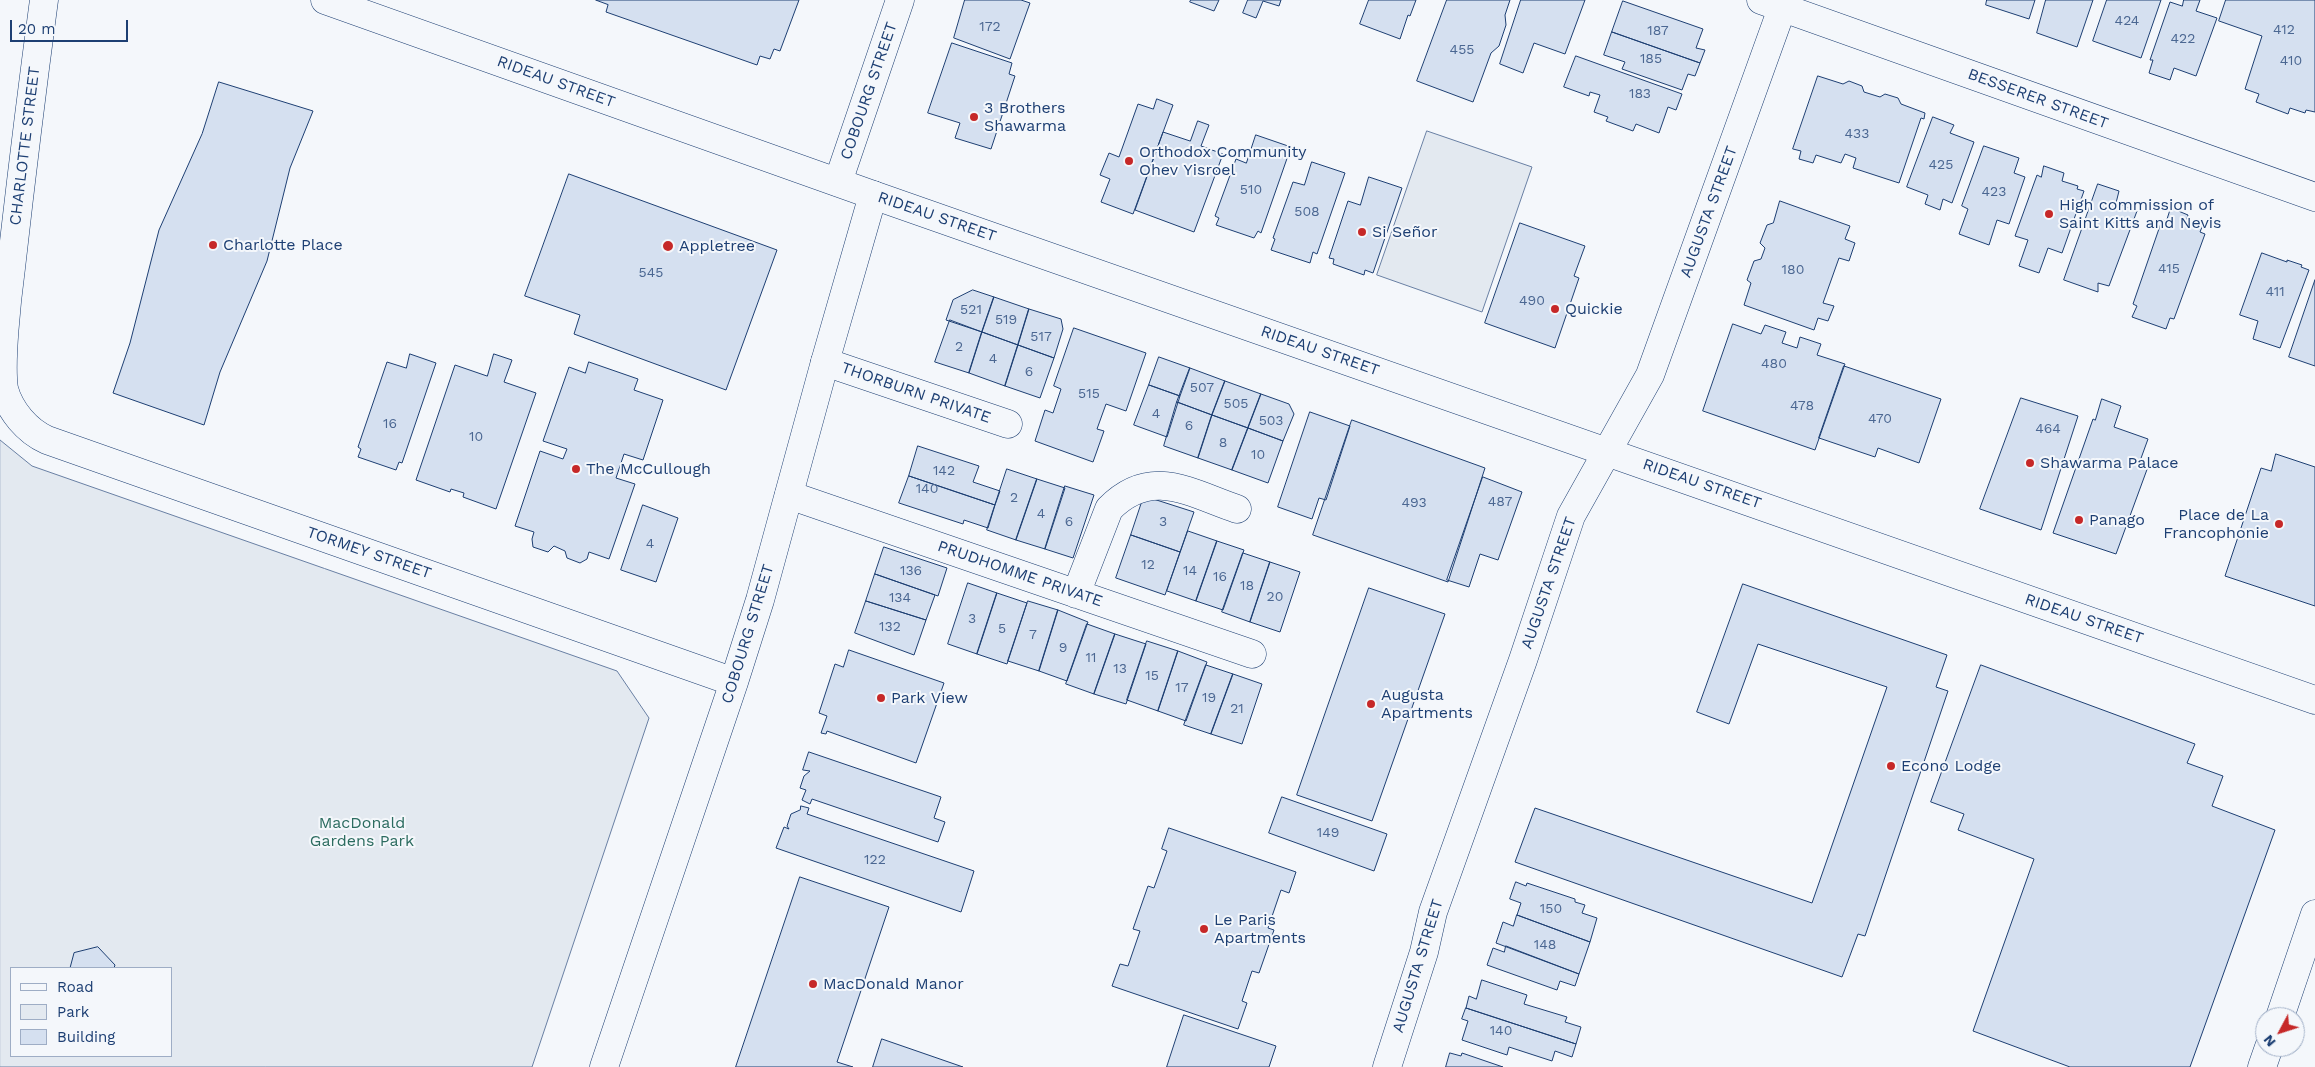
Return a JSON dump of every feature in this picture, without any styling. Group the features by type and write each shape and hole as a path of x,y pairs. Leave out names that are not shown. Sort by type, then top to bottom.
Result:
{"street":[{"name":"CHARLOTTE STREET","path":"13,409 3,384 5,275 44,0"},
{"name":"RIDEAU STREET","path":"325,0 874,195 2315,700"},
{"name":"COBOURG STREET","path":"838,182 900,0"},
{"name":"BESSERER STREET","path":"1776,3 2315,197"},
{"name":"AUGUSTA STREET","path":"1387,1067 1424,952 1433,912 1523,660 1571,516 1650,375 1776,3"},
{"name":"COBOURG STREET","path":"604,1067 760,600 825,362 874,195"},
{"name":"THORBURN PRIVATE","path":"825,362 1008,424"},
{"name":"TORMEY STREET","path":"13,409 30,431 47,440 734,682"},
{"path":"1076,594 1109,509 1118,500 1133,491 1149,485 1162,484 1237,509"},
{"name":"PRUDHOMME PRIVATE","path":"789,494 1252,654"},
{"path":"2283,1007 2315,914"}],"green space":[{"path":"1427,131 1532,167 1482,312 1377,275"},
{"name":"MacDonald Gardens Park","path":"0,440 32,466 617,671 649,718 532,1067 0,1067"}],"building":[{"path":"596,0 799,0 780,51 774,49 770,59 760,56 757,65 606,12 608,5"},
{"path":"965,0 1021,0 1030,3 1010,59 954,38"},
{"path":"1191,0 1219,0 1214,11 1190,2"},
{"path":"1248,0 1281,0 1279,6 1263,1 1256,18 1243,13"},
{"path":"1369,0 1416,0 1410,16 1408,15 1400,39 1360,24"},
{"path":"1447,0 1510,0 1505,15 1506,25 1499,46 1491,53 1473,102 1417,81"},
{"path":"1521,0 1585,0 1565,54 1534,43 1523,73 1500,64"},
{"path":"1987,0 2035,0 2029,19 1986,5"},
{"path":"2046,0 2093,0 2077,47 2037,33"},
{"path":"2107,0 2161,0 2141,58 2093,41"},
{"path":"2184,0 2200,0 2196,11 2217,18 2196,76 2174,68 2170,80 2149,73 2153,60 2150,60 2170,2 2182,6"},
{"path":"2226,0 2315,0 2315,112 2306,110 2305,113 2290,108 2288,114 2256,102 2259,94 2245,89 2262,36 2219,21"},
{"path":"1623,1 1703,29 1696,48 1705,50 1700,63 1612,32"},
{"path":"1612,32 1700,63 1695,76 1688,74 1682,90 1622,69 1625,62 1604,55"},
{"path":"952,43 1012,63 1009,74 1015,76 991,149 955,138 960,123 928,113"},
{"path":"1576,56 1682,94 1676,110 1668,107 1659,133 1636,124 1633,131 1606,121 1608,117 1594,112 1600,95 1590,92 1589,96 1564,87"},
{"path":"1818,76 1843,84 1849,81 1862,86 1864,92 1880,97 1885,94 1898,98 1901,104 1925,113 1924,119 1921,118 1899,183 1853,168 1856,158 1845,154 1841,163 1816,155 1813,163 1799,159 1801,151 1793,149"},
{"name":"Charlotte Place","path":"219,82 313,111 290,168 267,261 220,372 204,425 113,393 130,343 159,230 202,134"},
{"path":"1157,99 1173,105 1133,214 1101,202 1110,179 1100,175 1109,153 1119,157 1138,104 1153,109"},
{"path":"1933,117 1954,125 1950,133 1974,142 1952,203 1943,199 1940,210 1925,204 1928,195 1907,187"},
{"path":"1198,121 1209,125 1201,146 1223,154 1194,232 1135,210 1163,132 1190,141"},
{"path":"1256,135 1291,147 1261,233 1258,231 1254,238 1216,225 1219,218 1215,216 1236,159 1246,163"},
{"path":"1984,146 2019,158 2014,173 2025,177 2009,224 1997,220 1989,245 1959,234 1968,209 1962,206"},
{"path":"1312,162 1345,173 1317,254 1313,252 1310,263 1271,250 1275,239 1273,238 1293,182 1304,185"},
{"name":"High commission of Saint Kitts and Nevis","path":"2044,166 2064,173 2062,181 2078,186 2077,189 2084,191 2062,253 2048,248 2039,273 2019,266 2028,240 2015,236 2037,175 2041,177"},
{"path":"569,174 777,250 726,390 574,334 580,315 525,296"},
{"name":"Si Señor","path":"1369,177 1402,188 1373,273 1365,270 1364,275 1333,264 1334,259 1329,258 1348,201 1360,205"},
{"path":"2098,184 2119,191 2116,203 2137,211 2109,286 2098,283 2098,292 2064,280"},
{"path":"1780,201 1850,226 1845,239 1855,243 1849,261 1839,258 1823,303 1834,306 1828,321 1818,318 1814,330 1744,305 1751,283 1747,280 1754,261 1761,259 1765,248 1760,243 1767,225 1773,223"},
{"path":"2171,208 2188,215 2186,221 2202,227 2200,232 2205,234 2174,319 2170,318 2166,329 2132,317 2137,306 2133,304 2162,220 2166,221"},
{"path":"1520,223 1585,246 1574,276 1579,278 1555,348 1485,323"},
{"path":"2262,253 2302,265 2301,267 2309,270 2280,348 2253,339 2258,321 2240,315"},
{"path":"2315,280 2315,366 2289,357"},
{"path":"973,290 994,297 982,332 946,320 953,300"},
{"path":"994,297 1029,309 1018,345 982,332"},
{"path":"1029,309 1061,319 1063,329 1054,358 1018,345"},
{"path":"950,320 982,332 969,373 935,362"},
{"path":"1733,324 1761,334 1765,325 1786,332 1782,343 1797,348 1800,337 1821,344 1817,355 1845,364 1815,450 1703,411"},
{"path":"1074,328 1146,353 1126,411 1106,404 1097,429 1104,431 1093,462 1035,441 1045,410 1053,413 1061,389 1054,386"},
{"path":"982,332 1018,345 1005,386 969,373"},
{"path":"1018,345 1054,358 1040,398 1005,386"},
{"path":"410,354 436,363 402,463 399,462 396,470 358,457 361,449 358,447 387,362 406,368"},
{"path":"494,354 512,360 504,382 536,393 496,509 463,497 464,493 451,489 450,492 416,480 455,365 487,376"},
{"path":"1159,357 1190,368 1180,396 1149,385"},
{"name":"The McCullough","path":"589,362 638,379 634,390 663,400 643,460 624,454 616,478 635,484 609,559 589,552 587,559 580,563 567,558 565,551 554,546 548,552 533,547 532,539 534,532 515,526 540,451 563,459 567,449 543,441 569,367 585,373"},
{"path":"1844,366 1941,399 1919,463 1878,448 1875,457 1819,438"},
{"path":"1190,368 1225,381 1212,415 1177,402"},
{"path":"1225,381 1261,394 1248,428 1212,415"},
{"path":"1149,385 1180,396 1167,437 1134,425"},
{"path":"1261,394 1289,404 1294,414 1283,441 1248,428"},
{"name":"Shawarma Palace","path":"2021,398 2078,416 2041,530 1980,509"},
{"path":"2102,399 2121,406 2114,427 2148,439 2140,461 2149,464 2116,554 2053,533 2093,419 2095,420"},
{"path":"1177,402 1212,415 1198,458 1164,446"},
{"path":"1310,412 1350,426 1326,500 1319,498 1312,519 1278,507"},
{"path":"1212,415 1248,428 1232,470 1198,458"},
{"path":"1352,420 1485,468 1448,582 1313,535"},
{"path":"1248,428 1283,441 1268,483 1232,470"},
{"path":"918,446 979,466 973,482 1000,491 995,505 909,476"},
{"name":"Place de La Francophonie","path":"2276,454 2315,467 2315,606 2225,576 2261,468 2271,471"},
{"path":"1007,469 1037,479 1016,540 987,530"},
{"path":"909,476 995,505 988,528 964,520 963,524 899,503"},
{"path":"1483,477 1522,492 1498,560 1480,554 1469,587 1447,580"},
{"path":"1037,479 1065,488 1045,549 1016,540"},
{"path":"1065,486 1094,495 1073,558 1045,549"},
{"path":"1144,496 1194,512 1180,552 1131,535"},
{"path":"643,505 678,518 656,582 621,570"},
{"path":"1188,531 1217,541 1196,601 1167,591"},
{"path":"1131,535 1180,552 1165,595 1116,578"},
{"path":"1217,541 1244,550 1223,610 1196,601"},
{"path":"884,547 947,568 938,596 875,574"},
{"path":"1243,553 1270,562 1250,622 1222,612"},
{"path":"1270,562 1300,572 1280,632 1250,622"},
{"path":"875,574 935,595 926,620 866,601"},
{"path":"968,583 997,593 977,654 948,644"},
{"name":"Econo Lodge","path":"1743,584 1947,655 1936,687 1948,691 1865,936 1858,934 1842,977 1515,862 1535,808 1812,903 1887,687 1758,644 1729,724 1697,712"},
{"name":"Augusta Apartments","path":"1369,588 1445,614 1372,821 1297,795"},
{"path":"997,593 1027,603 1007,664 977,654"},
{"path":"866,601 926,620 914,655 855,633"},
{"path":"1028,601 1058,610 1039,671 1008,661"},
{"path":"1058,610 1088,622 1067,681 1039,671"},
{"path":"1087,624 1115,634 1094,694 1066,684"},
{"path":"1115,634 1146,644 1126,704 1094,694"},
{"path":"1147,641 1178,651 1158,711 1127,700"},
{"name":"Park View","path":"849,650 944,683 916,763 827,731 826,734 821,733 827,716 819,713 835,664 843,667"},
{"path":"1178,651 1207,662 1186,721 1158,711"},
{"path":"1206,665 1233,674 1211,734 1184,725"},
{"path":"1981,665 2195,744 2187,763 2223,776 2212,806 2275,830 2190,1067 2070,1067 1973,1031 2034,859 1958,830 1964,814 1931,802"},
{"path":"1233,674 1262,684 1242,744 1211,734"},
{"path":"809,752 941,797 934,818 945,822 938,842 812,799 810,804 802,800 806,790 800,788 804,776 810,771 803,770"},
{"path":"1282,797 1387,834 1374,871 1269,833"},
{"path":"801,806 809,808 807,814 974,871 961,912 776,848 784,827 789,829 787,826 791,814 800,810"},
{"name":"Le Paris Apartments","path":"1169,828 1296,872 1289,893 1281,890 1268,928 1274,930 1259,973 1252,971 1242,1001 1247,1003 1238,1029 1112,986 1120,964 1128,966 1140,931 1133,929 1148,886 1154,888 1167,851 1162,849"},
{"name":"MacDonald Manor","path":"800,877 889,907 837,1062 853,1067 736,1067"},
{"path":"1516,882 1526,886 1527,883 1575,899 1575,902 1585,905 1582,913 1597,918 1590,942 1517,915 1521,903 1510,899"},
{"path":"1517,915 1590,942 1579,974 1496,943 1503,922 1513,926"},
{"path":"1506,946 1579,974 1575,986 1560,981 1557,990 1487,965 1493,948 1504,952"},
{"path":"98,947 115,965 114,967 70,967 74,953"},
{"path":"1482,980 1527,995 1524,1004 1567,1017 1565,1022 1581,1027 1576,1044 1466,1008 1469,996 1476,999"},
{"path":"1466,1008 1576,1044 1572,1057 1555,1051 1552,1061 1509,1047 1507,1055 1462,1040 1468,1021 1462,1019"},
{"path":"1184,1015 1276,1046 1269,1067 1167,1067"},
{"name":"MacDonald Manor","path":"882,1039 963,1067 873,1067"},
{"path":"1450,1053 1461,1056 1462,1053 1503,1067 1446,1067"}],"place":[{"name":"3 Brothers Shawarma","path":"974,117"},
{"name":"Orthodox Community Ohev Yisroel","path":"1129,161"},
{"name":"High commission of Saint Kitts and Nevis","path":"2049,214"},
{"name":"Si Señor","path":"1362,232"},
{"name":"Charlotte Place","path":"213,245"},
{"name":"Appletree","path":"668,246"},
{"name":"Quickie","path":"1555,309"},
{"name":"Shawarma Palace","path":"2030,463"},
{"name":"The McCullough","path":"576,469"},
{"name":"Panago","path":"2079,520"},
{"name":"Place de La Francophonie","path":"2279,524"},
{"name":"Park View","path":"881,698"},
{"name":"Augusta Apartments","path":"1371,704"},
{"name":"Econo Lodge","path":"1891,766"},
{"name":"Le Paris Apartments","path":"1204,929"},
{"name":"MacDonald Manor","path":"813,984"}]}
